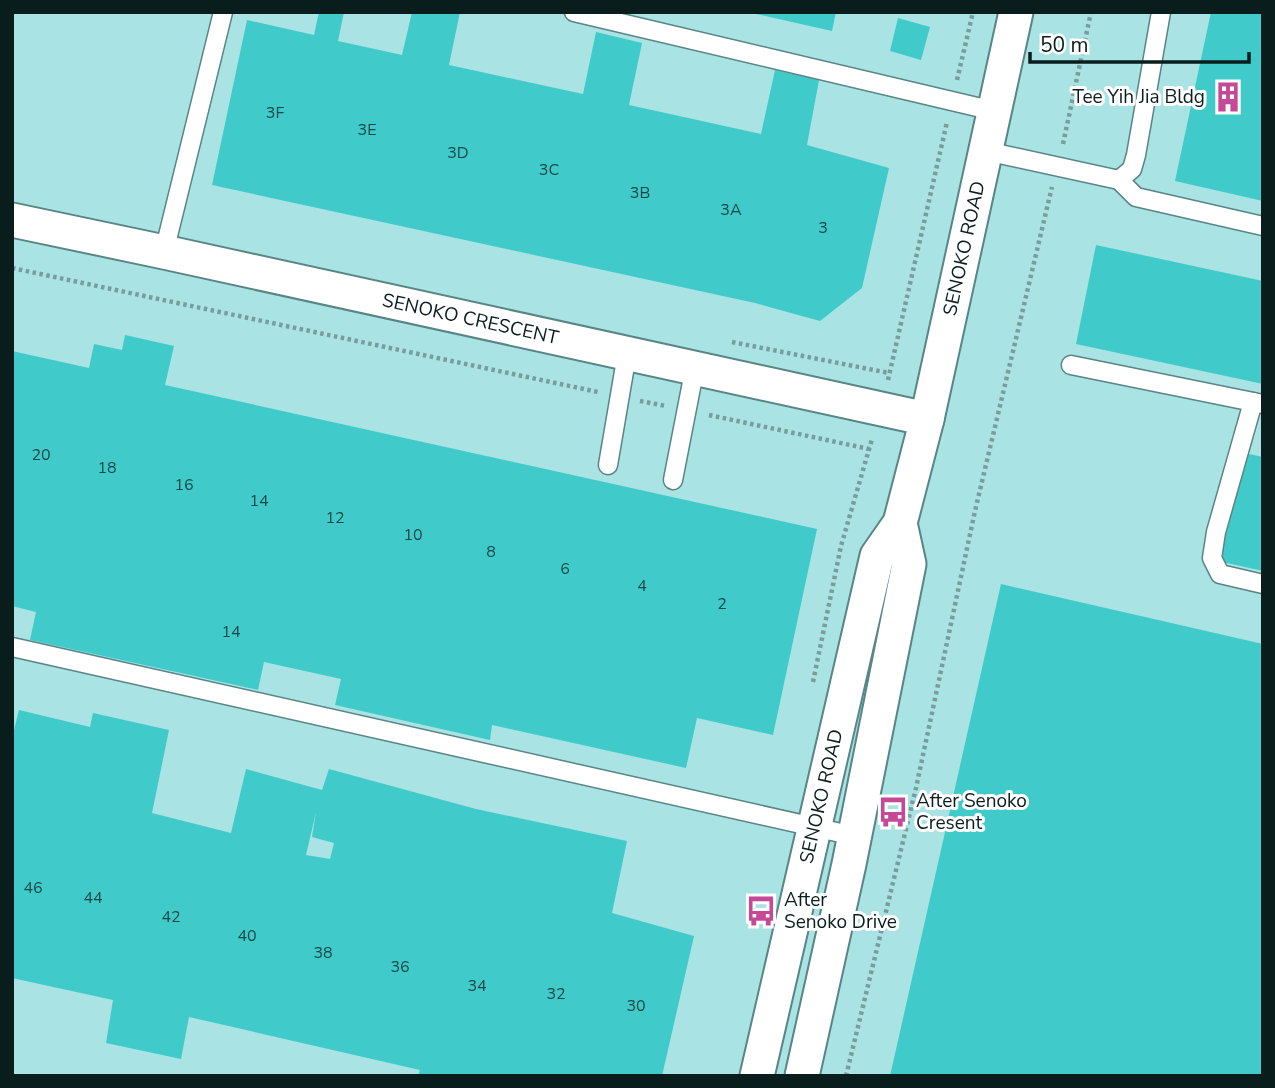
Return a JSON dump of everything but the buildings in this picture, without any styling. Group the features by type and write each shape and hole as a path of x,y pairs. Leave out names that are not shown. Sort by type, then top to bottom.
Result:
{"street":[{"name":"SENOKO ROAD","path":"757,1076 877,556 900,523 927,419 1016,12"},
{"name":"SENOKO CRESCENT","path":"12,220 927,419"},
{"name":"SENOKO ROAD","path":"802,1076 909,564 900,523"}],"lane":[{"path":"164,252 223,12"},
{"path":"574,12 994,111"},
{"path":"1119,180 1132,169 1136,155 1161,12"},
{"path":"986,151 1119,180 1136,197 1263,226"},
{"path":"608,465 627,354"},
{"path":"1070,365 1258,403 1216,532 1212,558 1220,574 1263,584"},
{"path":"673,480 695,368"},
{"path":"12,648 854,836"}],"path":[{"path":"846,1076 916,788 975,511 1068,124 1091,12"},
{"path":"12,268 869,449"}],"shaded area":[{"path":"12,12 1263,12 1263,1076 12,1076"}],"place":[{"name":"Tee Yih Jia Bldg","path":"1228,97"},
{"name":"After Senoko Cresent","path":"893,812"},
{"name":"After Senoko Drive","path":"761,911"}]}
